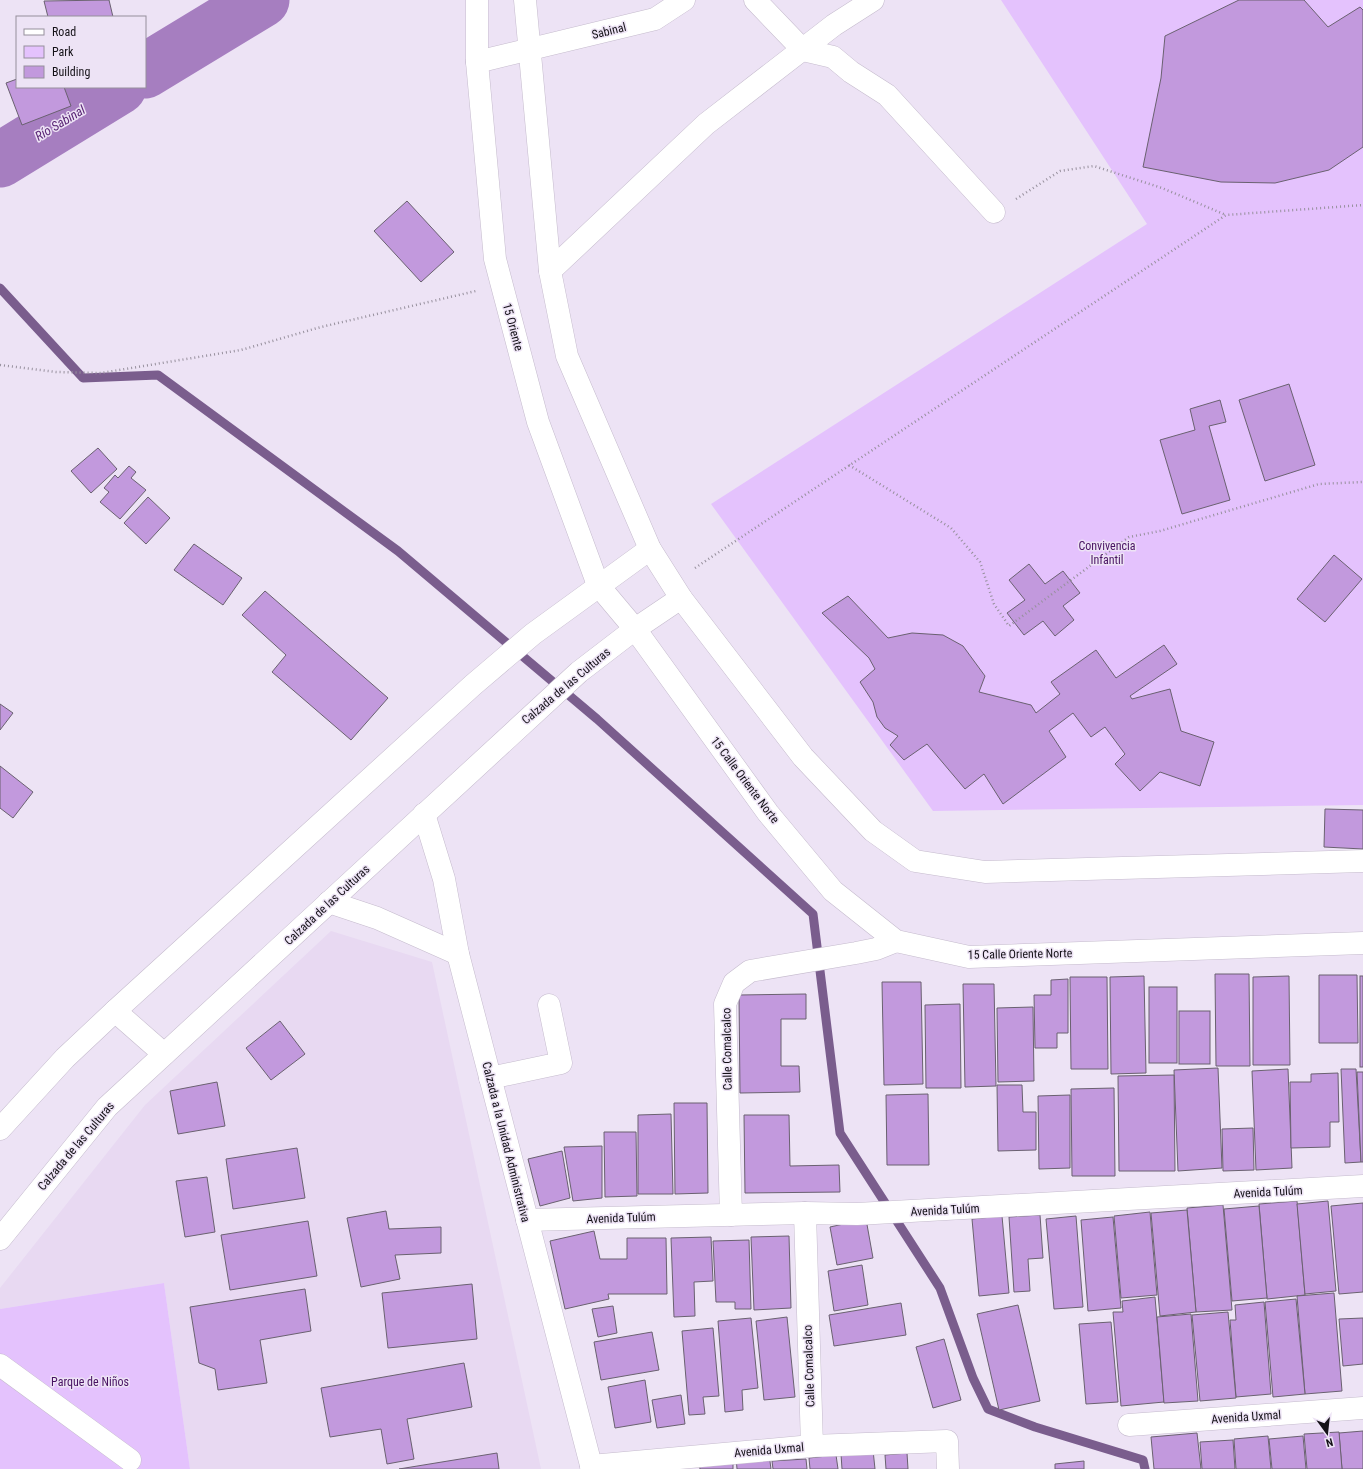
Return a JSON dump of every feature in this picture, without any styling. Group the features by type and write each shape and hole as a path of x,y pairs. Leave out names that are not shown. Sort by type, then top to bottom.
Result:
{"main road":[{"name":"15 Oriente","path":"477,0 477,62 495,259 538,422 598,585 635,629"},
{"path":"525,0 550,271 567,356 650,548 677,592 803,757 873,831 915,861 985,872 1363,861"},
{"name":"Sabinal","path":"477,62 655,19 684,0"},
{"path":"755,0 803,50 833,56 851,72 887,95 994,212"},
{"path":"550,271 706,124 834,25 873,0"},
{"path":"0,1129 65,1058 114,1011 473,684 533,634 650,548"},
{"name":"Calzada de las Culturas","path":"0,1240 107,1107 579,672 635,629 677,592"},
{"name":"15 Calle Oriente Norte","path":"635,629 773,819 833,891 896,941 969,957 1363,943"},
{"name":"Calzada a la Unidad Administrativa","path":"424,814 444,879 458,954 592,1467"},
{"path":"329,902 377,918 458,954"},
{"name":"Calle Comalcalco","path":"731,1215 725,1004 734,983 750,971 876,949 896,941"},
{"path":"490,1078 561,1063 549,1005"},
{"path":"114,1011 164,1054"},
{"name":"Avenida Tulúm","path":"527,1220 805,1213 857,1214 1363,1186"},
{"name":"Calle Comalcalco","path":"805,1213 812,1446"},
{"path":"0,1365 130,1460"},
{"name":"Avenida Uxmal","path":"1129,1425 1363,1408"},
{"name":"Avenida Uxmal","path":"592,1467 812,1446 947,1441 948,1469"}],"path":[{"path":"994,212 1060,171 1094,166 1162,188 1226,215 1363,205"},
{"path":"677,592 700,564 1226,215"},
{"path":"0,365 56,372 101,373 241,350 321,326 502,286"},
{"path":"849,466 951,528 980,562 994,604 1009,626 1129,537 1160,531 1319,484 1363,482"}],"shaded area":[{"path":"331,931 432,962 541,1469 190,1469 164,1283 0,1309 0,1288 145,1105"}],"green space":[{"name":"Convivencia Infantil","path":"1001,0 1363,0 1363,805 933,811 711,504 1147,224"},
{"name":"Parque de Niños","path":"164,1283 190,1469 0,1469 0,1309"}],"building":[{"path":"109,0 113,16 48,16 44,1"},
{"path":"1239,0 1304,0 1328,27 1360,7 1363,10 1363,147 1329,170 1275,183 1221,182 1143,167 1161,78 1165,36"},
{"path":"16,79 16,88 64,88 71,106 22,125 6,83"},
{"path":"407,201 454,252 421,282 374,231"},
{"path":"1289,384 1315,465 1265,481 1239,400"},
{"path":"1220,400 1226,422 1209,426 1230,500 1182,514 1160,440 1195,430 1190,409"},
{"path":"98,448 117,469 91,493 71,471"},
{"path":"129,466 136,472 131,478 146,490 120,519 100,502 109,492 104,488 115,475 118,478"},
{"path":"148,497 170,518 146,544 124,523"},
{"path":"194,544 242,578 223,605 174,570"},
{"path":"1334,555 1362,579 1325,622 1297,599"},
{"path":"1029,564 1045,584 1063,571 1080,593 1063,606 1074,620 1055,636 1043,621 1024,635 1007,613 1025,600 1009,580"},
{"path":"265,591 388,698 351,740 272,672 286,655 242,615"},
{"path":"848,596 888,638 912,633 943,635 963,646 985,676 979,692 1031,705 1036,713 1060,694 1051,682 1096,650 1116,678 1164,645 1177,664 1130,696 1132,699 1170,689 1181,731 1214,742 1200,786 1160,772 1140,791 1115,764 1125,754 1105,727 1091,737 1073,713 1049,731 1066,757 1003,804 984,774 965,789 927,744 904,760 890,745 898,736 885,728 877,717 873,702 860,682 875,669 869,658 822,613"},
{"path":"0,704 13,713 0,730"},
{"path":"0,766 33,792 13,818 0,808"},
{"path":"1325,809 1363,810 1363,849 1324,847"},
{"path":"1215,974 1249,974 1250,1066 1216,1066"},
{"path":"1319,975 1357,975 1358,1043 1319,1043"},
{"path":"1144,976 1146,1073 1111,1074 1110,977"},
{"path":"1289,976 1290,1065 1253,1065 1253,977"},
{"path":"1360,976 1363,976 1363,1067 1360,1067"},
{"path":"1070,977 1107,977 1108,1069 1071,1069"},
{"path":"1068,979 1068,1033 1057,1033 1057,1048 1035,1048 1034,995 1051,995 1051,980"},
{"path":"882,982 921,982 923,1084 884,1085"},
{"path":"963,984 994,984 996,1086 965,1087"},
{"path":"1149,987 1177,987 1177,1063 1149,1063"},
{"path":"806,994 806,1019 781,1019 781,1066 799,1066 800,1092 740,1093 739,995"},
{"path":"960,1004 961,1088 926,1088 925,1005"},
{"path":"1033,1007 1034,1081 998,1082 997,1008"},
{"path":"1179,1011 1210,1011 1210,1064 1179,1064"},
{"path":"280,1021 305,1054 271,1080 246,1048"},
{"path":"1218,1068 1222,1168 1178,1171 1174,1070"},
{"path":"1288,1069 1292,1168 1256,1170 1252,1071"},
{"path":"1341,1069 1356,1069 1361,1162 1345,1163"},
{"path":"1357,1072 1363,1072 1363,1162 1361,1162"},
{"path":"1338,1073 1339,1122 1330,1122 1330,1147 1291,1148 1290,1082 1311,1082 1311,1074"},
{"path":"1174,1075 1175,1171 1119,1171 1118,1076"},
{"path":"217,1082 225,1126 178,1134 170,1091"},
{"path":"997,1085 1022,1085 1023,1112 1036,1112 1036,1150 998,1151"},
{"path":"1114,1088 1115,1176 1072,1176 1071,1089"},
{"path":"928,1094 929,1165 887,1165 886,1095"},
{"path":"1070,1095 1070,1168 1039,1169 1038,1096"},
{"path":"674,1103 707,1103 708,1193 675,1194"},
{"path":"671,1114 673,1194 638,1194 638,1115"},
{"path":"744,1115 789,1115 790,1166 839,1165 840,1192 745,1193"},
{"path":"1253,1128 1254,1170 1223,1171 1222,1129"},
{"path":"604,1132 636,1132 637,1196 605,1197"},
{"path":"602,1146 602,1198 573,1201 564,1147"},
{"path":"297,1148 305,1198 233,1209 226,1159"},
{"path":"562,1151 570,1198 540,1206 528,1159"},
{"path":"207,1177 215,1232 185,1237 176,1181"},
{"path":"1297,1201 1305,1295 1267,1299 1259,1204"},
{"path":"1328,1201 1336,1291 1305,1294 1297,1204"},
{"path":"1363,1203 1363,1292 1339,1294 1331,1206"},
{"path":"1223,1205 1232,1310 1196,1312 1187,1208"},
{"path":"1259,1206 1267,1298 1232,1301 1224,1209"},
{"path":"1187,1210 1196,1312 1160,1316 1151,1213"},
{"path":"386,1211 389,1229 441,1227 441,1253 395,1255 400,1279 361,1287 347,1218"},
{"path":"1150,1212 1157,1295 1121,1298 1114,1216"},
{"path":"1040,1215 1043,1258 1028,1259 1030,1291 1014,1292 1009,1217"},
{"path":"1002,1216 1009,1293 979,1296 972,1219"},
{"path":"1076,1216 1083,1307 1054,1309 1046,1219"},
{"path":"1113,1217 1121,1308 1088,1311 1081,1220"},
{"path":"866,1219 873,1258 837,1265 830,1227"},
{"path":"308,1221 317,1276 230,1290 221,1235"},
{"path":"594,1231 600,1259 627,1259 627,1238 666,1238 667,1294 608,1294 609,1299 565,1309 550,1241"},
{"path":"789,1236 791,1308 754,1310 751,1237"},
{"path":"711,1237 713,1281 694,1282 695,1316 674,1317 671,1238"},
{"path":"749,1240 751,1309 735,1309 735,1302 716,1302 713,1241"},
{"path":"862,1265 868,1305 834,1311 828,1271"},
{"path":"472,1284 477,1339 388,1348 382,1293"},
{"path":"305,1289 311,1331 260,1340 267,1383 218,1390 215,1369 199,1363 190,1307"},
{"path":"1334,1293 1342,1391 1305,1394 1297,1296"},
{"path":"1155,1297 1164,1402 1121,1406 1113,1312 1123,1312 1122,1301"},
{"path":"1296,1299 1305,1394 1273,1397 1265,1302"},
{"path":"1264,1302 1271,1394 1236,1397 1230,1320 1236,1320 1235,1305"},
{"path":"901,1303 906,1335 834,1346 829,1315"},
{"path":"1018,1305 1040,1401 999,1410 977,1314"},
{"path":"613,1306 617,1333 598,1337 592,1309"},
{"path":"1228,1312 1236,1398 1200,1401 1192,1315"},
{"path":"1191,1314 1198,1401 1164,1403 1157,1317"},
{"path":"787,1317 795,1397 764,1400 756,1321"},
{"path":"751,1318 758,1388 742,1390 743,1410 725,1412 718,1321"},
{"path":"1363,1318 1363,1364 1343,1366 1339,1319"},
{"path":"1111,1322 1118,1402 1086,1404 1079,1324"},
{"path":"713,1328 719,1396 703,1397 705,1414 689,1415 682,1331"},
{"path":"652,1332 659,1370 601,1380 594,1342"},
{"path":"944,1339 961,1400 933,1408 916,1347"},
{"path":"464,1363 472,1407 407,1419 414,1459 387,1464 381,1429 330,1437 321,1388"},
{"path":"645,1380 651,1422 615,1428 608,1387"},
{"path":"681,1395 685,1424 657,1428 652,1400"},
{"path":"1363,1431 1363,1469 1342,1469 1339,1433"},
{"path":"1339,1432 1342,1469 1307,1469 1304,1434"},
{"path":"1197,1433 1201,1469 1154,1469 1151,1437"},
{"path":"1268,1436 1271,1469 1236,1469 1234,1439"},
{"path":"1303,1436 1306,1469 1272,1469 1269,1439"},
{"path":"1233,1440 1235,1469 1202,1469 1200,1442"},
{"path":"873,1450 875,1469 842,1469 841,1454"},
{"path":"497,1453 499,1469 399,1469"},
{"path":"907,1453 908,1469 886,1469 885,1455"},
{"path":"769,1454 771,1469 737,1469 736,1457"},
{"path":"836,1455 838,1469 810,1469 809,1458"},
{"path":"806,1459 807,1469 773,1469 772,1461"},
{"path":"733,1461 733,1469 700,1469 699,1463"},
{"path":"1084,1461 1084,1469 1055,1469 1055,1464"}],"waterway":[{"name":"Río Sabinal","path":"146,70 262,0"},
{"name":"Río Sabinal","path":"0,160 117,88"},
{"path":"0,288 83,378 158,375 398,551 597,719 813,914 840,1133 940,1288 973,1378 988,1409 1035,1427 1143,1460 1145,1469"}]}
